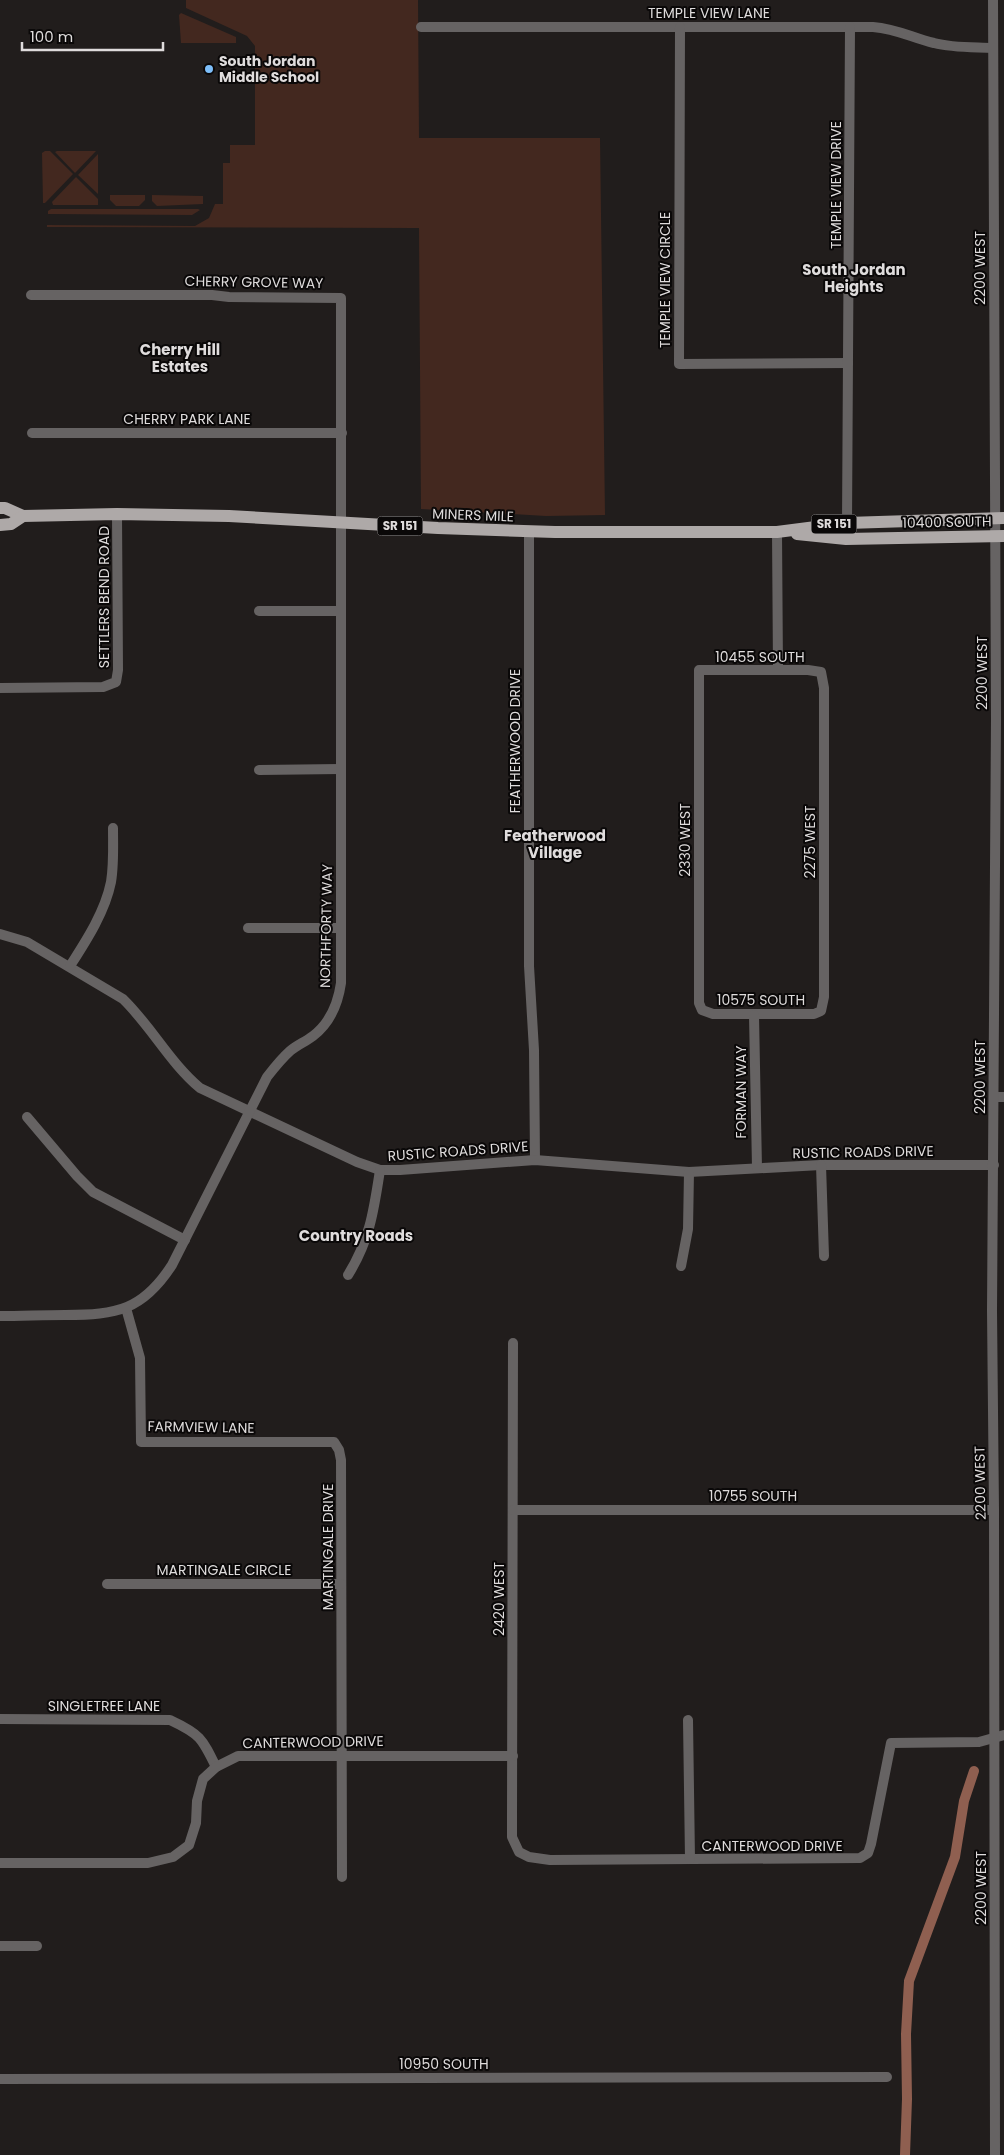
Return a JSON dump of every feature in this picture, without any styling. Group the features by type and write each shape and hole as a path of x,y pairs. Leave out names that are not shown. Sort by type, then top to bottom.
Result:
{"main road":[{"name":"SR 151","path":"0,508 5,508 23,516"},
{"name":"MINERS MILE","path":"23,516 117,514 229,516 529,532 777,532 847,523 892,522"},
{"name":"SR 151","path":"0,525 11,524 23,516"},
{"name":"10400 SOUTH","path":"892,522 1000,518"},
{"name":"10400 SOUTH","path":"777,532 846,539 1000,536"}],"street":[{"name":"2200 WEST","path":"993,0 1000,518 999,1097 994,1165 992,1311 999,1736 995,2155"},
{"name":"TEMPLE VIEW LANE","path":"421,27 888,28 944,46 993,48"},
{"name":"TEMPLE VIEW CIRCLE","path":"680,27 679,364 848,363"},
{"name":"TEMPLE VIEW DRIVE","path":"847,523 850,27"},
{"name":"CHERRY GROVE WAY","path":"31,295 212,295 229,297 341,298 341,523"},
{"name":"CHERRY PARK LANE","path":"32,433 342,433"},
{"name":"SETTLERS BEND ROAD","path":"0,688 103,687 116,682 118,670 117,514"},
{"name":"NORTHFORTY WAY","path":"0,1316 103,1315 126,1308 152,1291 163,1279 186,1240 267,1078 291,1050 313,1036 325,1025 333,1012 341,983 341,523"},
{"name":"FEATHERWOOD DRIVE","path":"529,532 529,966 534,1050 534,1160"},
{"path":"777,532 778,670"},
{"path":"259,612 340,611"},
{"name":"10455 SOUTH","path":"699,670 821,672"},
{"name":"2330 WEST","path":"699,670 699,996 702,1010"},
{"name":"2275 WEST","path":"821,672 824,688 824,997 821,1011"},
{"path":"259,770 340,770"},
{"path":"70,966 99,915 110,884 113,868 113,828"},
{"path":"248,928 341,928"},
{"name":"RUSTIC ROADS DRIVE","path":"0,934 27,942 123,999 193,1082 208,1093 357,1162 380,1170 534,1160 689,1172 821,1165 994,1165"},
{"name":"10575 SOUTH","path":"702,1010 713,1014 807,1015 821,1011"},
{"name":"FORMAN WAY","path":"754,1014 757,1168"},
{"path":"27,1117 76,1176 93,1192 186,1240"},
{"path":"821,1165 824,1256"},
{"path":"348,1275 359,1258 369,1234 380,1170"},
{"path":"681,1266 688,1229 689,1172"},
{"name":"FARMVIEW LANE","path":"126,1308 140,1358 141,1442 334,1442"},
{"name":"2420 WEST","path":"513,1344 512,1837 519,1852"},
{"name":"MARTINGALE DRIVE","path":"334,1442 339,1450 341,1460 342,1877"},
{"name":"10755 SOUTH","path":"513,1510 994,1510"},
{"name":"MARTINGALE CIRCLE","path":"107,1584 341,1584"},
{"name":"SINGLETREE LANE","path":"0,1719 170,1720 192,1730 204,1743 216,1767"},
{"path":"688,1720 690,1859"},
{"name":"CANTERWOOD DRIVE","path":"519,1852 529,1857 550,1860 860,1858 868,1853 871,1844 890,1743 979,1742 999,1736"},
{"name":"CANTERWOOD DRIVE","path":"0,1863 148,1863 173,1857 189,1845 196,1823 197,1801 204,1779 216,1767 238,1756 512,1756"},
{"path":"0,1946 38,1946"},
{"name":"10950 SOUTH","path":"0,2079 887,2077"}],"shaded area":[{"path":"186,0 418,0 419,138 600,138 605,515 546,516 421,509 419,228 47,227 47,225 195,226 209,218 215,204 223,204 223,163 230,163 230,145 255,145 255,46 247,36 186,8"},
{"path":"181,13 236,37 236,43 181,43 179,15"},
{"path":"50,151 73,174 43,203 42,153"},
{"path":"96,151 75,173 55,152"},
{"path":"98,154 98,194 78,175"},
{"path":"76,177 98,199 98,205 53,205 52,202"},
{"path":"110,195 145,195 145,200 139,206 116,206 110,200"},
{"path":"152,195 203,196 203,204 157,206 152,201"},
{"path":"51,209 200,210 192,215 48,214 48,211"}],"waterway":[{"path":"905,2155 907,2099 906,2034 909,1981 955,1857 964,1801 974,1771"}],"place":[{"name":"South Jordan Middle School","path":"209,69"}],"district":[{"name":"South Jordan Heights","path":"854,278"},
{"name":"Cherry Hill Estates","path":"180,358"},
{"name":"Featherwood Village","path":"555,844"},
{"name":"Country Roads","path":"356,1236"}]}
